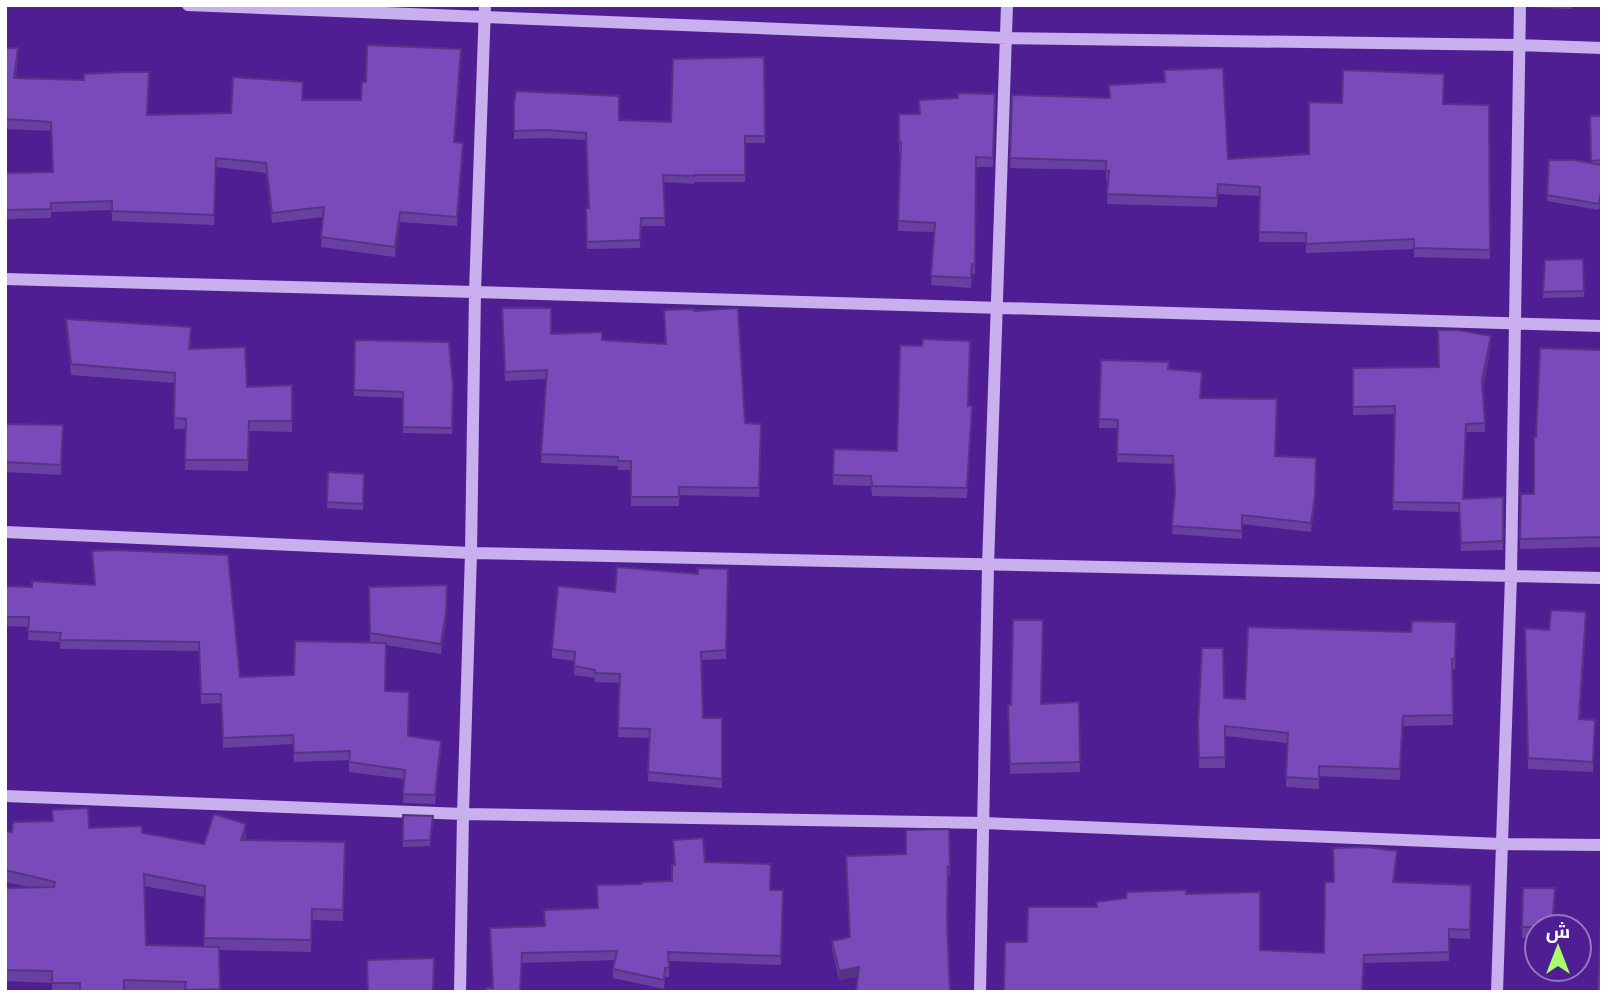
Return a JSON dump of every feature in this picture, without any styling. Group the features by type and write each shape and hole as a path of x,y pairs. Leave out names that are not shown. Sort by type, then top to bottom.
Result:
{"street":[{"path":"188,5 485,11 1006,38 1602,48"},
{"path":"980,992 988,566 1007,5"},
{"path":"1497,992 1511,576 1520,5"},
{"path":"460,992 475,292 485,11"},
{"path":"5,279 1602,326"},
{"path":"5,532 471,553 1602,578"},
{"path":"5,796 463,814 984,823 1501,844 1602,845"}],"building":[{"path":"367,45 461,49 454,142 463,143 457,217 400,212 395,247 321,237 324,207 272,213 266,163 216,158 214,215 112,211 112,201 51,203 51,209 5,210 5,173 53,172 51,122 5,119 5,48 18,48 14,78 84,80 84,74 149,72 147,115 231,113 233,77 303,82 302,100 361,100 362,82 366,82"},
{"path":"764,57 765,136 745,136 745,175 663,175 665,218 641,218 640,240 587,242 586,208 589,208 586,133 514,131 516,91 619,96 619,120 671,122 673,59"},
{"path":"1223,68 1228,159 1309,154 1309,102 1342,103 1343,70 1444,74 1443,104 1489,105 1490,250 1414,248 1414,239 1306,244 1306,233 1259,232 1260,187 1218,184 1217,198 1107,194 1109,171 1106,171 1106,161 1010,158 1012,95 1110,98 1109,85 1165,82 1164,70"},
{"path":"958,93 995,94 993,158 976,157 975,265 972,264 971,278 931,276 935,223 898,221 901,142 899,114 920,114 919,100 958,98"},
{"path":"1590,116 1602,116 1602,160 1591,161"},
{"path":"1549,160 1573,160 1602,165 1599,204 1547,195"},
{"path":"1583,259 1584,291 1543,292 1545,260"},
{"path":"502,308 551,308 551,334 602,332 602,340 666,344 664,310 738,308 745,423 761,424 759,488 679,487 679,497 631,497 631,461 618,461 618,457 541,454 547,370 505,372"},
{"path":"66,319 191,327 189,349 245,347 247,387 292,385 292,421 249,421 248,460 185,460 186,419 174,418 175,373 71,364"},
{"path":"1438,330 1458,330 1491,336 1482,381 1485,423 1466,424 1463,499 1503,497 1503,541 1461,543 1459,503 1393,502 1395,406 1353,407 1353,368 1439,367"},
{"path":"923,339 970,341 968,406 972,406 967,488 872,486 871,476 833,475 834,449 897,451 900,345 922,346"},
{"path":"355,340 449,342 453,386 452,428 403,427 403,392 354,390"},
{"path":"1540,348 1602,350 1602,544 1601,537 1520,539 1521,494 1534,494 1534,437"},
{"path":"1101,360 1169,362 1168,369 1202,372 1200,398 1277,399 1275,456 1316,458 1311,523 1242,515 1242,531 1172,526 1175,491 1173,456 1117,454 1118,420 1099,419"},
{"path":"5,424 63,425 61,465 5,462"},
{"path":"328,472 364,474 363,504 327,502"},
{"path":"92,551 228,555 240,677 294,675 295,641 386,643 385,691 409,692 408,736 441,741 435,795 403,794 405,770 349,762 350,751 294,753 293,735 223,738 221,694 201,694 199,642 60,640 61,633 28,631 29,617 5,617 5,586 32,587 32,581 95,585"},
{"path":"617,567 698,574 698,568 728,569 726,650 701,652 703,718 722,718 722,779 648,772 650,729 618,728 620,674 595,673 595,670 574,666 575,652 552,649 558,586 615,592"},
{"path":"447,585 441,644 370,633 369,587"},
{"path":"1551,610 1586,612 1579,719 1595,720 1593,762 1528,758 1525,628 1549,630"},
{"path":"1013,620 1043,620 1041,704 1079,702 1080,762 1010,764 1008,705 1011,705"},
{"path":"1412,621 1456,622 1455,659 1452,659 1453,715 1403,716 1400,769 1319,766 1319,779 1286,777 1288,733 1225,726 1225,757 1199,758 1202,648 1223,648 1224,698 1245,699 1248,627 1411,632"},
{"path":"88,808 89,828 142,826 142,833 204,844 214,814 246,824 241,840 345,842 343,910 312,909 311,940 204,938 205,886 144,874 146,945 219,947 220,989 185,990 186,982 124,980 124,992 80,992 80,983 52,983 52,971 5,970 5,888 54,887 55,882 5,870 5,831 12,832 13,822 53,821 52,810"},
{"path":"403,815 433,816 430,840 403,841"},
{"path":"949,829 947,921 950,992 856,992 859,967 839,971 832,941 850,937 846,856 906,854 906,830"},
{"path":"703,838 705,862 771,864 770,890 783,890 781,956 668,952 669,968 665,968 664,980 613,969 617,951 522,953 520,992 486,992 486,988 493,988 490,928 545,926 544,910 598,908 597,885 672,881 672,865 675,865 673,840"},
{"path":"1367,847 1397,851 1393,882 1471,885 1470,930 1449,929 1449,952 1364,955 1362,992 1004,992 1005,942 1027,942 1028,907 1097,907 1096,902 1126,898 1127,892 1260,892 1260,950 1324,953 1325,882 1334,882 1333,848"},
{"path":"1523,888 1555,888 1553,913 1523,913 1522,927"},
{"path":"1602,893 1602,992 1598,992"},
{"path":"434,958 433,992 368,992 367,960"}]}
